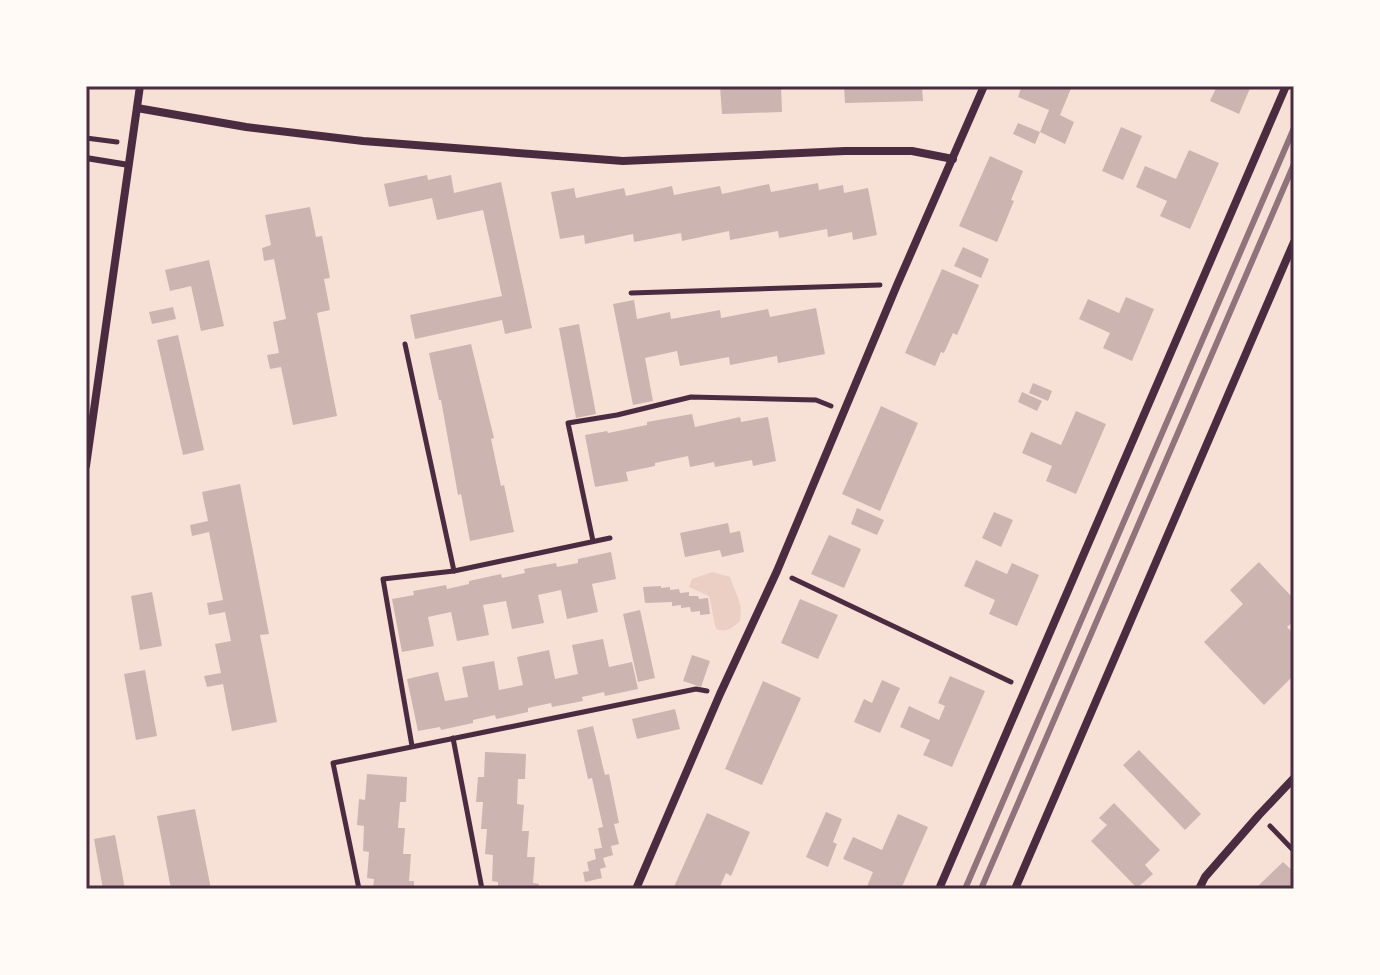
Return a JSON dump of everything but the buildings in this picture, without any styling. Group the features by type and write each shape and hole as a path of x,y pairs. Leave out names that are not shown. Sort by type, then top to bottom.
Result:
{"street":[{"path":"86,466 140,86"},
{"path":"636,889 777,571 984,86"},
{"path":"939,889 1286,86"},
{"path":"137,108 246,127 363,141 623,161 845,151 912,151 953,159"},
{"path":"1015,889 1294,242"},
{"path":"1199,889 1205,877 1294,778"}],"lane":[{"path":"86,158 129,165"}],"path":[{"path":"86,138 132,145"},
{"path":"631,293 897,285"},
{"path":"405,344 454,571"},
{"path":"593,541 568,423 691,397 816,400 844,411"},
{"path":"412,746 383,579 454,571 610,538"},
{"path":"777,571 1025,689"},
{"path":"359,889 333,763 696,689 720,694"},
{"path":"453,738 482,889"},
{"path":"1259,815 1294,851"}],"shaded area":[{"path":"712,572 730,577 740,603 740,621 726,630 716,629 709,596 689,587 692,579"}],"railway":[{"path":"965,889 1294,128"},
{"path":"981,889 1294,164"}]}
